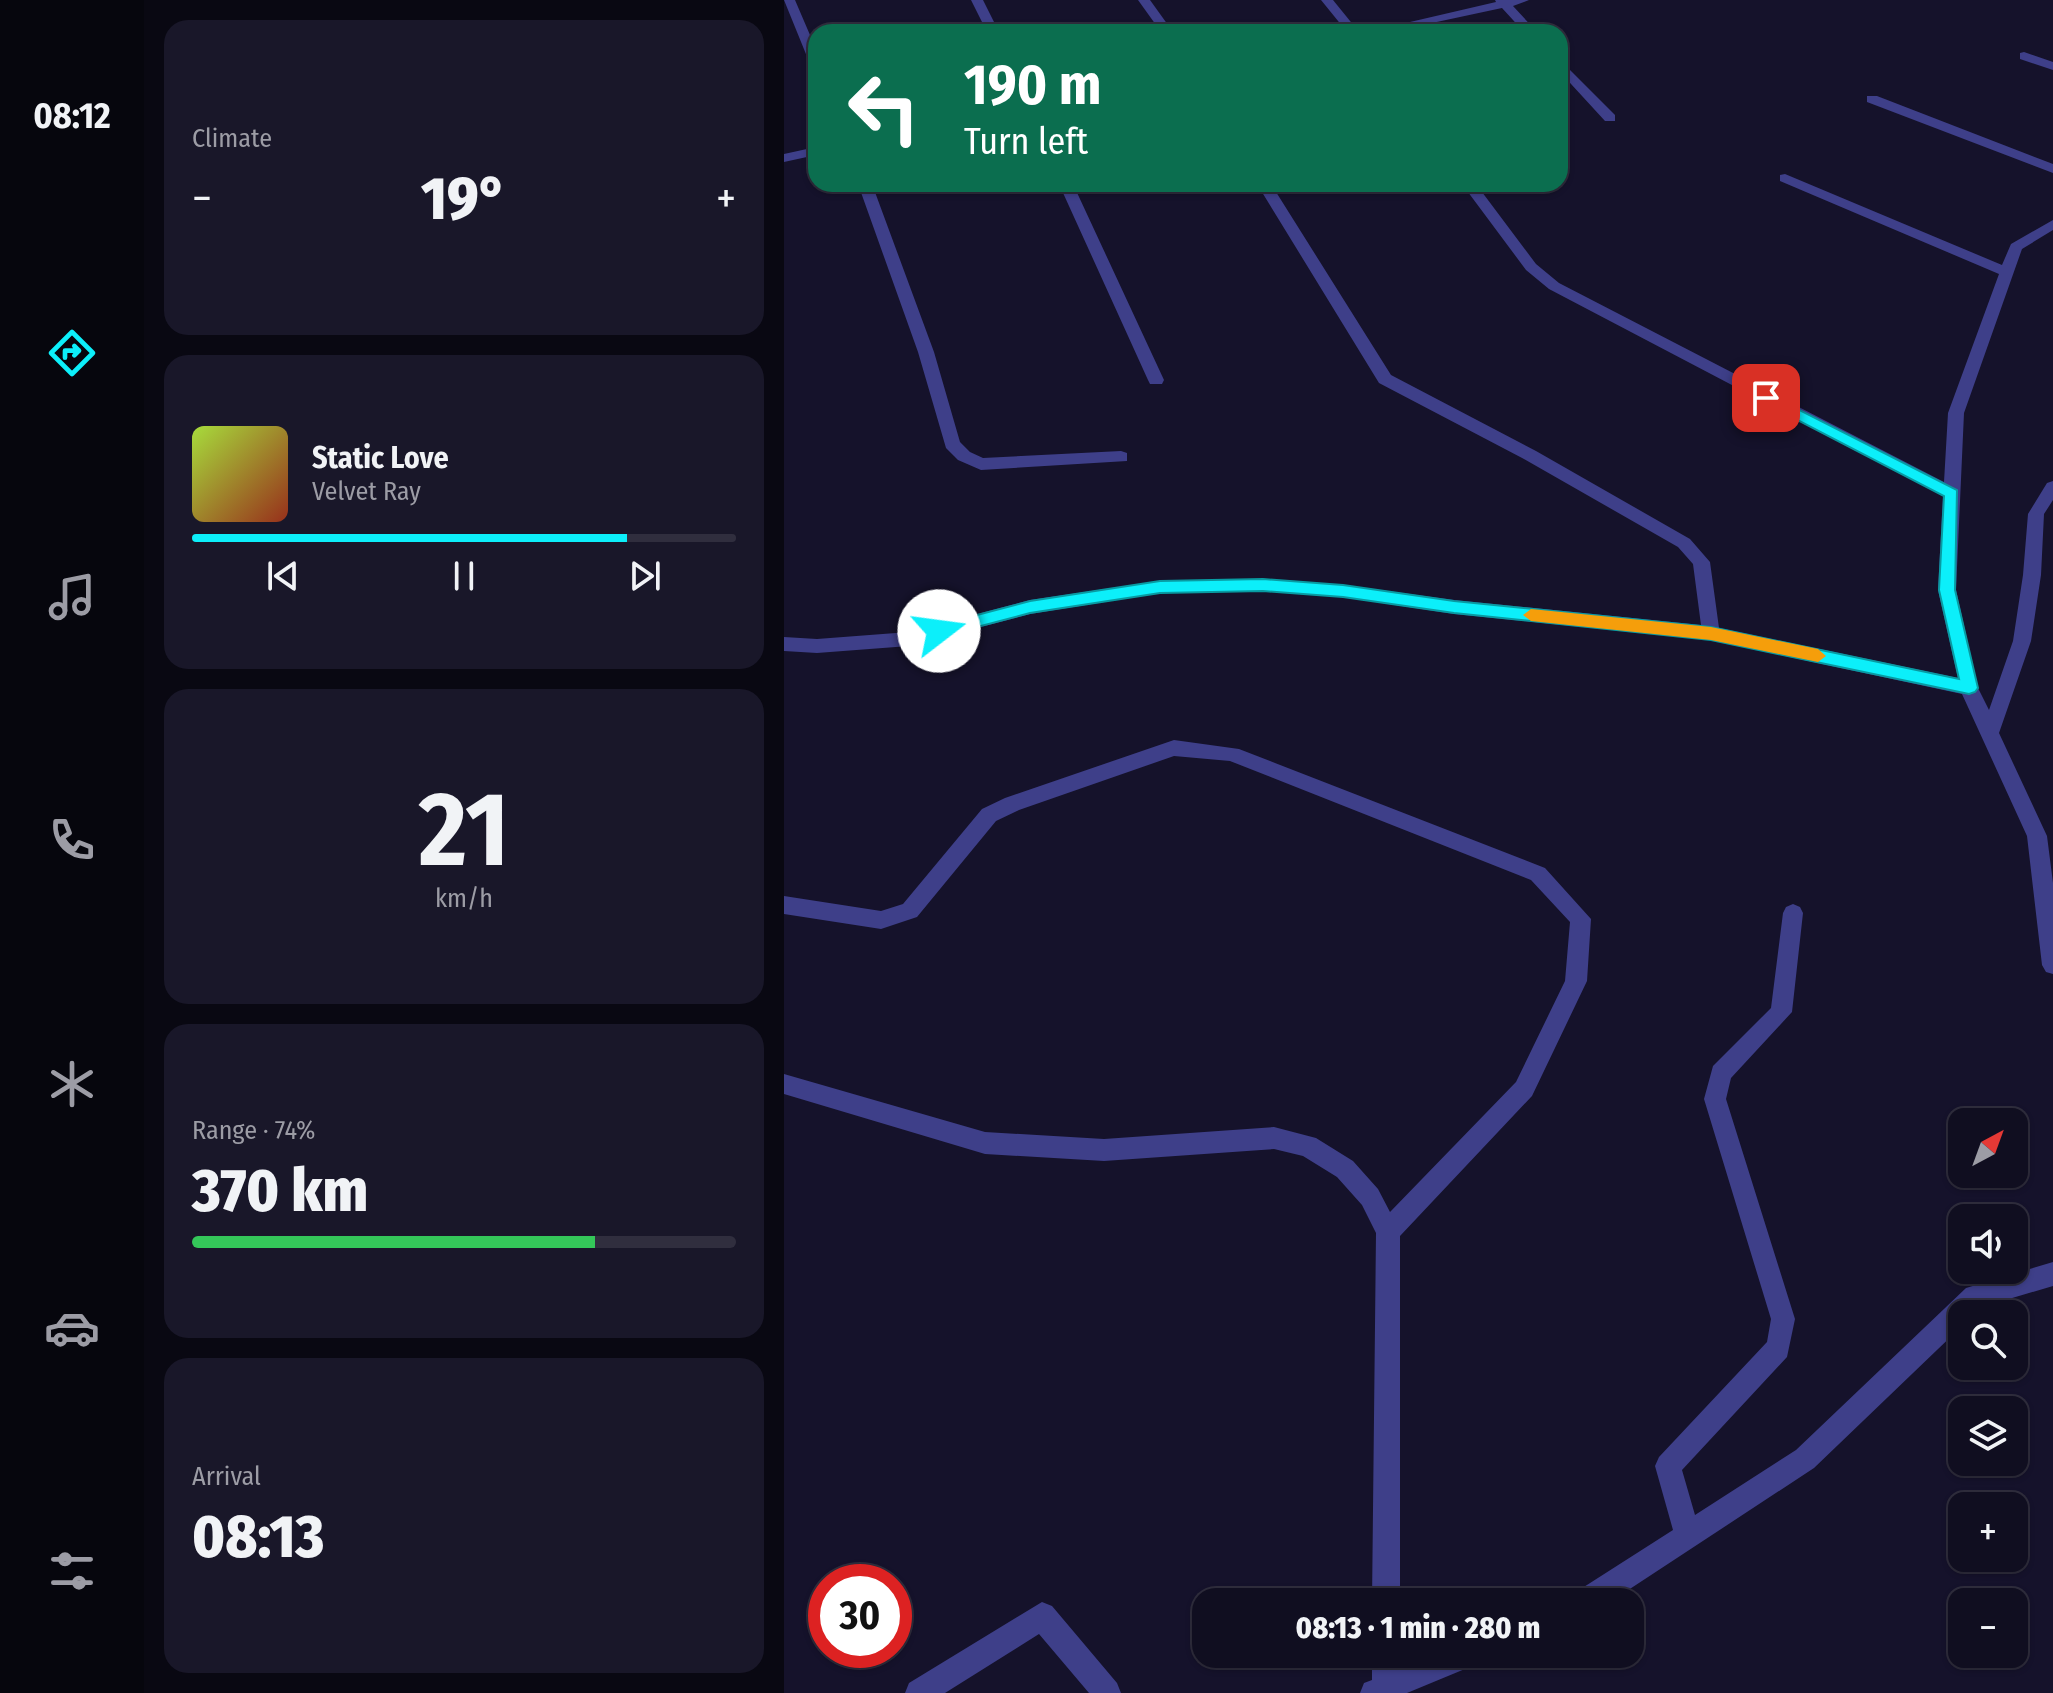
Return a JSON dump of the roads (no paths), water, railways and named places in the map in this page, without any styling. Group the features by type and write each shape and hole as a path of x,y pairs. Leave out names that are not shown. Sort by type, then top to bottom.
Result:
{"street":[{"path":"789,0 808,45"},
{"path":"977,0 989,24"},
{"path":"1144,0 1161,24"},
{"path":"1327,0 1346,24"},
{"path":"1408,24 1523,0"},
{"path":"1503,2 1524,24"},
{"path":"2024,56 2053,66"},
{"path":"1568,73 1610,118"},
{"path":"1872,99 2053,169"},
{"path":"784,158 808,153"},
{"path":"1785,178 2005,271"},
{"path":"868,192 926,352 952,444 964,456 981,464 1121,457"},
{"path":"1070,192 1156,380"},
{"path":"1269,192 1385,379 1530,455 1684,543 1701,562 1711,633"},
{"path":"1475,192 1531,267 1554,286 1951,493"},
{"path":"2053,224 2016,247 1956,413 1947,590 1969,688 1991,730 2037,836 2053,965"},
{"path":"1991,730 2022,641 2032,575 2036,514 2053,487"},
{"path":"784,644 817,646 909,639 1030,607 1160,587 1263,585 1343,591 1454,607 1711,633 1969,688"},
{"path":"784,905 881,920 910,911 989,815 1012,804 1174,748 1232,754 1538,874 1581,919 1576,981 1524,1089 1388,1231"},
{"path":"1688,1535 1668,1466 1778,1348 1783,1319 1715,1099 1721,1073 1781,1012 1793,913"},
{"path":"784,1084 985,1143 1104,1150 1274,1138 1308,1146 1345,1169 1370,1197 1388,1231 1386,1588"},
{"path":"1607,1588 1805,1459 1975,1297 2053,1274"},
{"path":"919,1693 1042,1616 1107,1693"},
{"path":"1380,1690 1384,1668"},
{"path":"1380,1690 1433,1668"}]}
